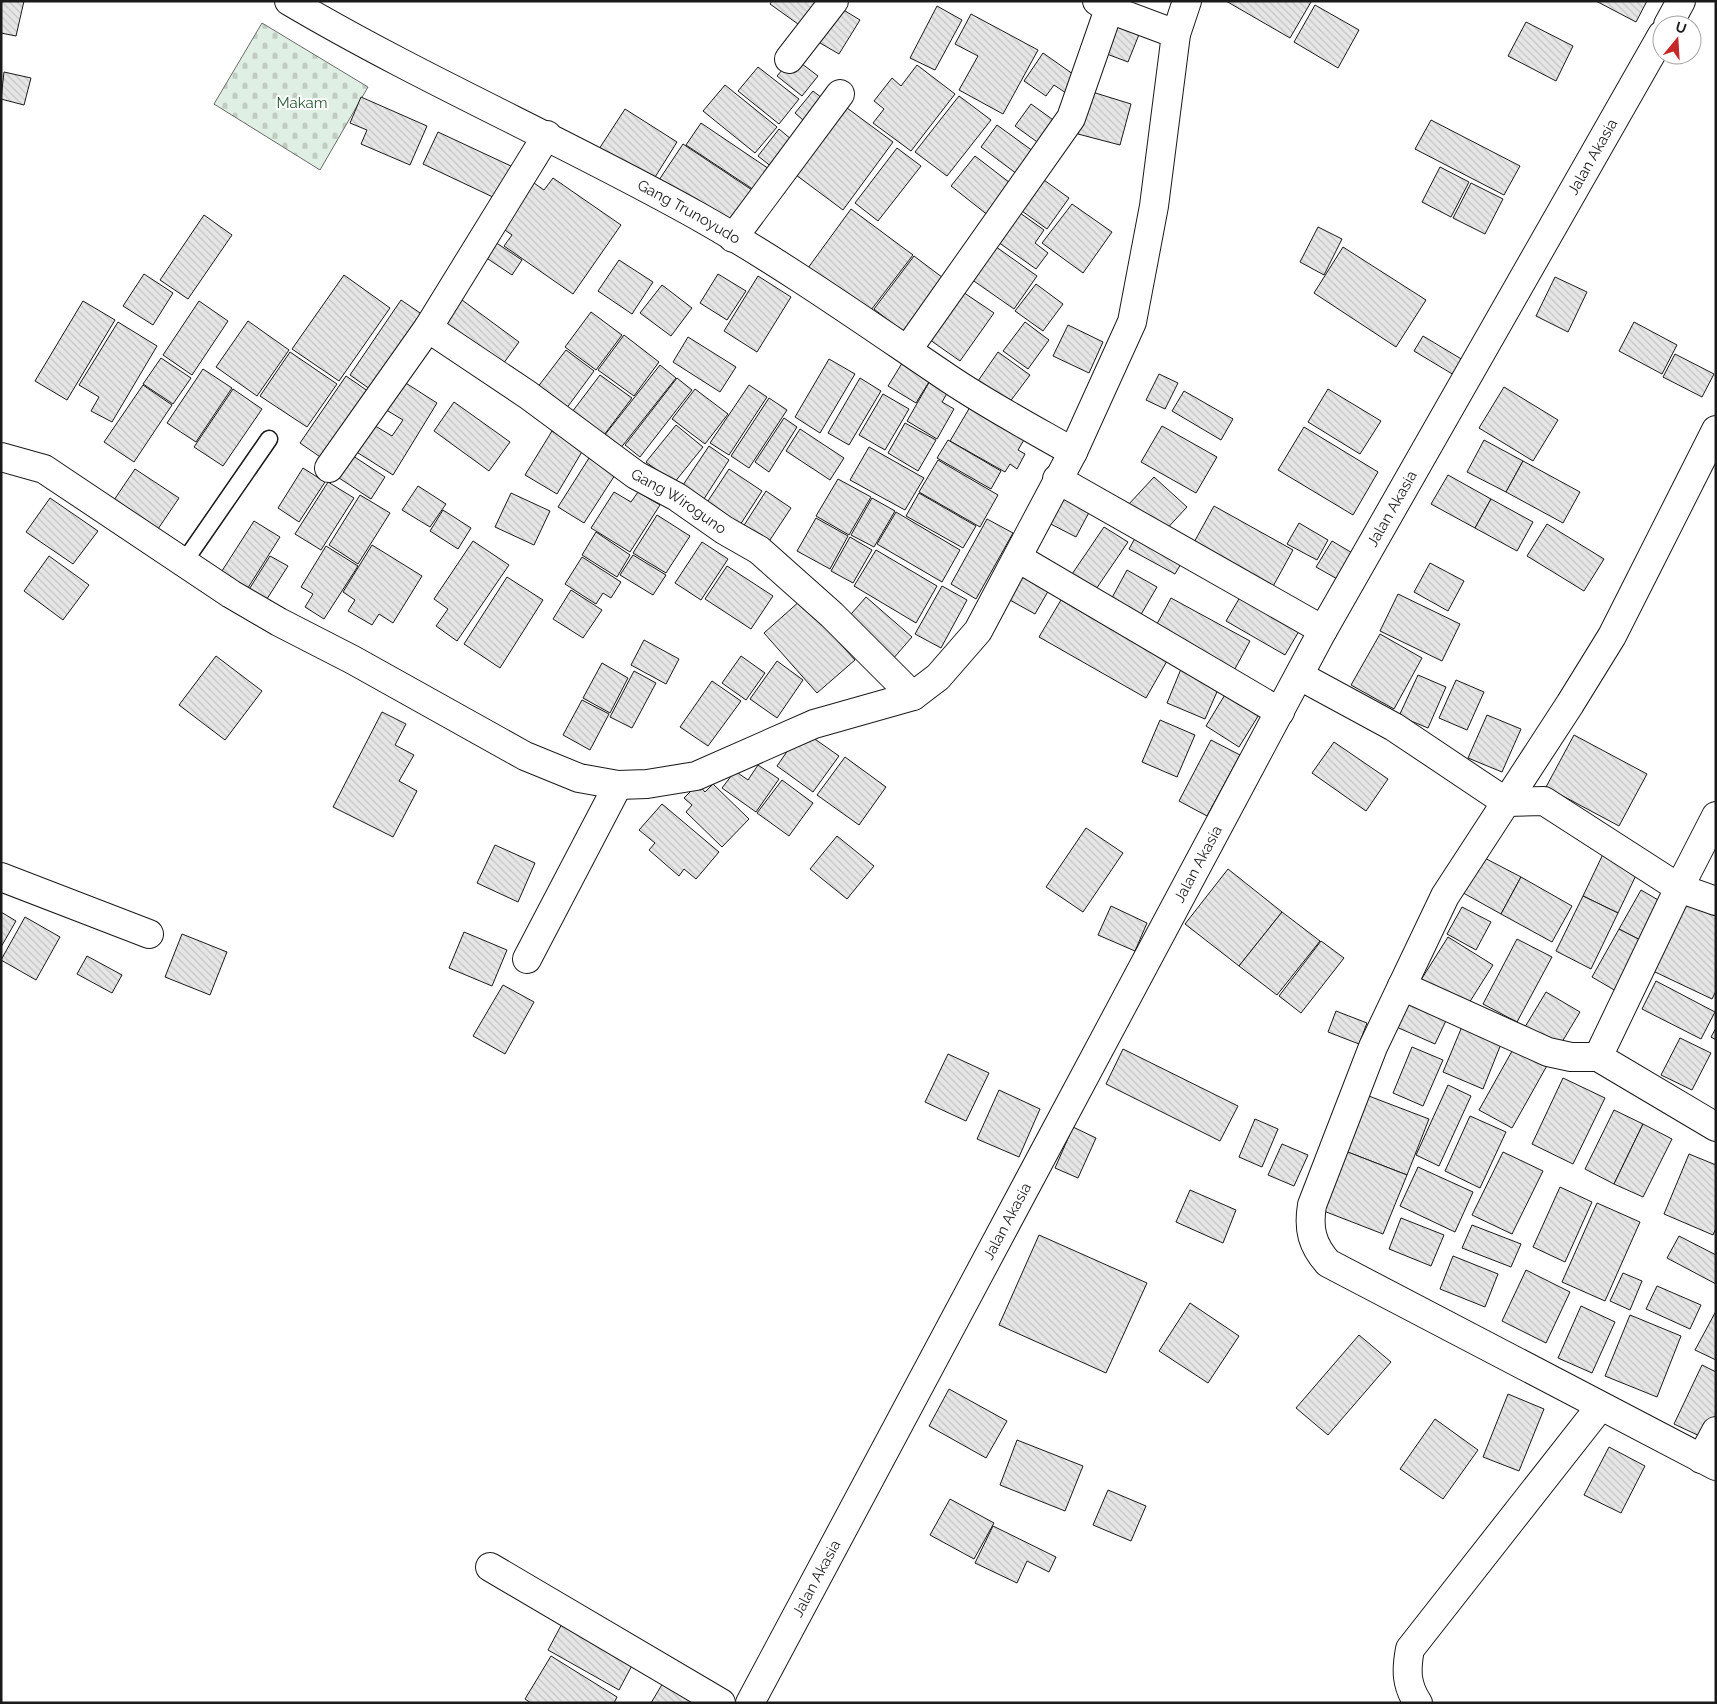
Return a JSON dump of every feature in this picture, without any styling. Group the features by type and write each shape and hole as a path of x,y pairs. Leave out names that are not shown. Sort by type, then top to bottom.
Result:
{"street":[{"name":"Gang Trunoyudo","path":"289,1 343,33 547,135 698,216 908,349 949,379 1073,452"},
{"path":"788,59 834,1"},
{"path":"1,457 44,469 184,562 279,622 526,756 579,778 618,785 647,784 696,776 814,724 913,696 938,677 978,631 1073,452 1132,322 1154,206 1176,34 1187,1"},
{"path":"1673,15 1681,1"},
{"path":"908,349 1071,118 1103,5 1176,34"},
{"name":"Jalan Akasia","path":"750,1703 1101,1042 1300,676 1323,630 1652,53"},
{"path":"733,238 840,94"},
{"path":"329,468 428,328 547,135"},
{"name":"Gang Wiroguno","path":"428,328 528,395 636,475 677,497 724,530 759,550 832,615 913,696"},
{"path":"1716,430 1612,636 1445,896 1373,1047 1312,1205 1309,1222 1312,1238 1319,1253 1328,1263 1708,1463 1716,1431"},
{"path":"1057,479 1323,630"},
{"path":"1018,558 1280,712"},
{"path":"1300,676 1394,727 1506,802 1544,801 1679,888 1716,901"},
{"path":"527,959 618,785"},
{"path":"1598,1057 1679,888 1716,816"},
{"path":"1,876 149,934"},
{"path":"1402,986 1548,1052 1571,1057 1598,1057 1716,1127"},
{"path":"1418,1703 1410,1691 1406,1671 1410,1649 1600,1407"},
{"path":"490,1567 721,1703"}],"lane":[{"path":"184,562 269,439"}],"green space":[{"name":"Makam","path":"262,23 368,87 320,170 214,104"}],"building":[{"path":"1,1 24,1 16,36 1,33"},
{"path":"772,1 824,1 805,29 770,4"},
{"path":"1226,1 1310,1 1311,2 1290,38"},
{"path":"1596,1 1647,1 1636,22"},
{"path":"1315,5 1359,30 1338,68 1294,42"},
{"path":"837,6 860,20 839,54 815,40"},
{"path":"937,6 962,20 935,70 910,58"},
{"path":"971,14 1038,50 1003,114 959,90 978,56 955,44"},
{"path":"1111,21 1140,32 1128,62 1099,51"},
{"path":"1526,22 1573,46 1556,81 1508,56"},
{"path":"1043,53 1080,79 1069,95 1054,85 1046,96 1024,81"},
{"path":"793,57 818,76 802,96 777,76"},
{"path":"917,65 955,94 911,151 873,123 884,109 874,101 892,78 901,86"},
{"path":"758,67 799,99 779,124 738,91"},
{"path":"4,72 31,78 24,105 1,99"},
{"path":"725,85 777,127 755,153 703,111"},
{"path":"813,91 831,105 812,128 795,113"},
{"path":"1089,91 1131,104 1120,145 1078,134"},
{"path":"959,96 991,120 947,176 915,152"},
{"path":"361,97 427,126 410,165 361,144 367,130 350,123"},
{"path":"1031,104 1063,127 1047,149 1015,126"},
{"path":"843,105 893,142 843,210 792,172"},
{"path":"625,109 677,142 652,182 599,149"},
{"path":"1431,120 1520,166 1504,195 1415,149"},
{"path":"701,123 775,173 760,194 686,145"},
{"path":"997,125 1037,154 1021,177 981,147"},
{"path":"779,129 798,145 777,171 758,156"},
{"path":"438,132 513,167 497,199 423,164"},
{"path":"683,144 758,194 734,231 659,180"},
{"path":"897,148 921,166 878,221 855,203"},
{"path":"975,156 1014,186 989,216 951,186"},
{"path":"1440,167 1469,182 1451,217 1422,202"},
{"path":"1037,175 1069,198 1047,229 1015,206"},
{"path":"553,178 621,225 573,294 504,246 512,235 502,228 534,183 544,190"},
{"path":"1471,183 1503,199 1485,234 1453,218"},
{"path":"1072,204 1112,232 1083,273 1042,243"},
{"path":"1013,208 1044,230 1035,243 1048,253 1036,269 991,237"},
{"path":"851,209 913,255 868,314 808,268"},
{"path":"204,215 232,235 188,299 160,280"},
{"path":"1318,227 1342,239 1324,275 1300,262"},
{"path":"985,239 1037,276 1014,309 961,272"},
{"path":"495,242 522,260 512,275 485,257"},
{"path":"1343,247 1426,300 1396,347 1314,293"},
{"path":"914,256 951,284 910,337 874,309"},
{"path":"619,260 653,282 632,314 598,291"},
{"path":"144,274 173,293 153,325 123,306"},
{"path":"718,274 746,291 727,320 700,303"},
{"path":"344,275 390,308 339,381 292,349"},
{"path":"758,276 791,297 757,352 724,331"},
{"path":"1555,277 1587,292 1568,332 1536,316"},
{"path":"1036,284 1063,304 1043,331 1015,311"},
{"path":"662,285 692,308 671,336 640,313"},
{"path":"957,288 994,313 960,361 923,335"},
{"path":"401,300 429,319 377,394 350,375"},
{"path":"462,300 519,342 498,371 441,329"},
{"path":"83,301 115,320 67,400 35,381"},
{"path":"199,301 228,321 192,375 163,355"},
{"path":"591,312 622,335 596,370 565,347"},
{"path":"248,321 289,350 257,396 216,367"},
{"path":"118,322 157,346 112,422 91,411 99,397 79,385"},
{"path":"1025,322 1049,340 1028,369 1003,351"},
{"path":"1634,322 1677,345 1662,374 1619,351"},
{"path":"1068,325 1103,342 1089,373 1053,356"},
{"path":"624,335 659,362 634,396 598,370"},
{"path":"1423,336 1463,360 1454,375 1414,351"},
{"path":"688,337 736,367 720,392 673,362"},
{"path":"566,350 594,371 566,409 537,388"},
{"path":"290,352 337,384 307,427 260,396"},
{"path":"998,352 1030,375 1009,403 978,381"},
{"path":"1675,354 1714,374 1702,397 1663,377"},
{"path":"161,358 191,378 173,404 143,384"},
{"path":"829,359 855,374 820,433 795,417"},
{"path":"904,360 932,377 916,403 888,386"},
{"path":"660,365 676,378 616,454 600,441"},
{"path":"203,369 232,388 196,442 167,423"},
{"path":"1159,374 1178,383 1165,409 1146,400"},
{"path":"600,375 632,398 601,439 569,416"},
{"path":"346,376 375,396 329,463 300,443"},
{"path":"677,378 692,390 640,457 625,445"},
{"path":"860,378 881,391 849,445 828,433"},
{"path":"931,379 949,390 942,402 954,409 937,439 907,421"},
{"path":"401,380 437,403 393,475 355,451 372,424 392,436 403,420 383,408"},
{"path":"143,385 172,405 134,462 104,442"},
{"path":"749,385 767,397 729,455 710,443"},
{"path":"1504,387 1558,420 1533,461 1479,428"},
{"path":"233,389 262,409 223,466 194,447"},
{"path":"695,389 728,414 705,444 672,419"},
{"path":"1328,389 1381,421 1360,454 1308,422"},
{"path":"1184,391 1233,419 1221,440 1172,411"},
{"path":"883,394 909,409 885,450 859,435"},
{"path":"769,398 787,410 749,468 731,456"},
{"path":"454,402 510,442 489,471 434,431"},
{"path":"970,407 1025,438 1018,450 1025,454 1017,469 1010,464 1005,472 950,441"},
{"path":"784,418 797,427 769,472 755,462"},
{"path":"905,423 936,440 918,471 888,453"},
{"path":"676,425 703,447 674,483 646,462"},
{"path":"1162,426 1217,457 1196,493 1141,462"},
{"path":"1304,427 1378,472 1353,515 1278,470"},
{"path":"800,429 844,458 830,480 786,451"},
{"path":"552,431 583,450 557,494 525,475"},
{"path":"948,440 1001,471 991,489 937,458"},
{"path":"1484,440 1523,461 1506,492 1467,472"},
{"path":"709,446 729,460 702,502 681,488"},
{"path":"869,447 924,478 905,510 850,480"},
{"path":"347,452 385,477 371,499 333,474"},
{"path":"589,458 615,475 584,523 558,507"},
{"path":"938,460 998,495 980,527 919,492"},
{"path":"1523,461 1580,492 1563,523 1506,492"},
{"path":"303,468 325,482 299,522 278,508"},
{"path":"135,469 179,498 158,529 114,500"},
{"path":"729,469 762,491 740,525 706,504"},
{"path":"1448,475 1491,499 1475,528 1431,504"},
{"path":"1154,477 1187,507 1161,535 1128,505"},
{"path":"838,479 871,497 849,535 816,516"},
{"path":"328,482 354,498 321,550 295,534"},
{"path":"1058,485 1094,503 1076,537 1041,519"},
{"path":"418,486 446,504 430,527 402,510"},
{"path":"766,491 791,508 768,543 743,527"},
{"path":"614,492 631,502 638,492 660,505 630,552 591,528"},
{"path":"511,493 550,511 534,545 495,527"},
{"path":"919,493 976,526 963,548 906,516"},
{"path":"360,495 390,513 358,564 329,545"},
{"path":"50,498 98,531 73,564 26,532"},
{"path":"872,498 895,511 874,547 851,535"},
{"path":"1491,499 1533,522 1517,551 1475,528"},
{"path":"1214,506 1293,550 1271,590 1192,546"},
{"path":"443,510 471,528 458,549 430,531"},
{"path":"896,512 960,550 942,582 877,544"},
{"path":"657,515 690,536 666,573 633,553"},
{"path":"816,518 848,536 830,569 797,551"},
{"path":"987,519 1013,533 976,599 951,584"},
{"path":"254,521 280,537 246,591 220,574"},
{"path":"1299,523 1328,540 1317,560 1287,544"},
{"path":"1547,524 1604,559 1584,591 1527,556"},
{"path":"1104,527 1128,542 1092,595 1068,580"},
{"path":"1139,531 1185,557 1175,574 1129,549"},
{"path":"596,532 630,555 617,577 582,555"},
{"path":"850,537 872,550 853,583 831,571"},
{"path":"473,541 509,565 457,641 436,626 448,609 434,599"},
{"path":"1332,541 1354,554 1339,580 1316,567"},
{"path":"702,542 728,559 701,600 675,583"},
{"path":"372,545 422,576 393,623 379,614 372,625 348,611 355,600 343,592"},
{"path":"326,546 358,566 324,619 305,607 313,594 301,587"},
{"path":"876,550 937,586 916,623 854,586"},
{"path":"633,555 666,575 653,595 620,575"},
{"path":"49,556 89,585 63,620 24,591"},
{"path":"270,556 288,566 265,602 248,591"},
{"path":"582,557 621,582 611,598 603,593 596,604 565,584"},
{"path":"1430,563 1464,581 1448,611 1414,592"},
{"path":"727,566 773,596 751,629 705,599"},
{"path":"1127,570 1157,587 1136,623 1107,607"},
{"path":"1023,573 1050,588 1035,614 1008,599"},
{"path":"507,577 543,600 500,668 464,644"},
{"path":"942,586 967,600 941,648 915,634"},
{"path":"571,590 602,610 583,638 553,619"},
{"path":"1243,592 1302,626 1285,655 1226,621"},
{"path":"1398,594 1460,624 1442,661 1380,631"},
{"path":"866,597 912,637 892,660 845,621"},
{"path":"1171,598 1250,641 1230,678 1151,635"},
{"path":"801,600 855,660 817,693 764,633"},
{"path":"1061,600 1167,661 1146,698 1039,637"},
{"path":"1380,634 1422,658 1394,709 1351,685"},
{"path":"644,640 679,659 666,684 631,665"},
{"path":"216,656 262,691 225,740 179,705"},
{"path":"741,656 765,673 746,700 722,683"},
{"path":"777,661 803,680 777,718 750,699"},
{"path":"602,663 628,678 610,713 583,698"},
{"path":"1181,669 1220,685 1205,719 1167,703"},
{"path":"634,671 656,683 632,728 610,717"},
{"path":"1418,675 1446,687 1428,728 1399,716"},
{"path":"1456,680 1484,692 1467,730 1439,718"},
{"path":"712,681 741,701 708,746 680,727"},
{"path":"1226,693 1260,713 1239,747 1206,726"},
{"path":"582,700 609,714 590,750 563,735"},
{"path":"382,712 406,724 395,745 414,755 399,781 417,791 393,837 333,807"},
{"path":"1487,715 1521,729 1502,772 1468,758"},
{"path":"1160,720 1195,735 1177,777 1142,762"},
{"path":"802,730 839,756 813,792 777,766"},
{"path":"1574,735 1647,774 1619,826 1546,787"},
{"path":"1211,740 1240,755 1207,816 1179,801"},
{"path":"1334,742 1388,779 1366,811 1312,773"},
{"path":"845,757 886,787 859,825 817,795"},
{"path":"758,765 779,779 756,812 722,788 735,771 748,780"},
{"path":"782,780 813,803 789,836 757,813"},
{"path":"698,784 705,792 713,784 749,819 722,847 686,812 692,805 684,798"},
{"path":"662,804 719,852 696,879 684,869 679,876 649,850 655,843 639,830"},
{"path":"1086,828 1123,853 1083,912 1046,887"},
{"path":"837,836 874,866 847,899 810,869"},
{"path":"495,845 535,863 518,902 477,883"},
{"path":"1604,852 1639,869 1618,913 1583,896"},
{"path":"1477,854 1521,877 1501,914 1458,890"},
{"path":"1228,869 1282,912 1239,966 1185,924"},
{"path":"1521,877 1572,906 1552,942 1501,914"},
{"path":"1641,890 1665,904 1644,942 1619,929"},
{"path":"1583,896 1618,913 1591,969 1556,951"},
{"path":"1687,900 1716,913 1716,991 1712,999 1653,971"},
{"path":"1111,906 1147,923 1135,951 1098,935"},
{"path":"1462,907 1491,922 1476,950 1447,934"},
{"path":"1,912 16,921 1,947"},
{"path":"1282,912 1320,941 1277,995 1239,966"},
{"path":"25,917 60,937 36,980 1,960"},
{"path":"1619,929 1644,942 1616,991 1592,977"},
{"path":"464,932 507,950 492,986 449,968"},
{"path":"182,934 227,952 210,995 165,977"},
{"path":"1448,937 1493,965 1464,1011 1419,983"},
{"path":"1517,939 1552,957 1517,1022 1483,1004"},
{"path":"1321,941 1344,958 1301,1013 1279,996"},
{"path":"87,956 122,975 112,993 77,974"},
{"path":"1656,981 1715,1012 1701,1039 1642,1009"},
{"path":"503,985 534,1002 505,1054 473,1036"},
{"path":"1407,991 1451,1010 1435,1044 1392,1025"},
{"path":"1546,992 1580,1012 1556,1052 1522,1032"},
{"path":"1336,1011 1367,1023 1359,1044 1328,1032"},
{"path":"1466,1017 1505,1034 1483,1089 1443,1072"},
{"path":"1716,1028 1716,1040 1711,1037"},
{"path":"1680,1038 1711,1053 1692,1090 1661,1075"},
{"path":"1516,1044 1549,1062 1512,1128 1479,1110"},
{"path":"1412,1047 1443,1060 1423,1106 1393,1093"},
{"path":"1123,1049 1238,1106 1220,1141 1106,1084"},
{"path":"948,1054 989,1073 966,1121 925,1102"},
{"path":"1563,1078 1605,1098 1573,1164 1532,1144"},
{"path":"1448,1085 1471,1096 1439,1166 1416,1155"},
{"path":"999,1090 1040,1109 1019,1157 977,1139"},
{"path":"1361,1093 1429,1119 1407,1175 1340,1149"},
{"path":"1614,1110 1643,1124 1614,1184 1585,1169"},
{"path":"1470,1116 1506,1132 1480,1188 1445,1171"},
{"path":"1255,1119 1278,1129 1262,1167 1239,1157"},
{"path":"1643,1124 1672,1139 1643,1197 1614,1184"},
{"path":"1073,1127 1096,1138 1078,1178 1055,1168"},
{"path":"1282,1144 1308,1155 1294,1186 1268,1175"},
{"path":"1340,1149 1407,1175 1383,1234 1316,1208"},
{"path":"1503,1152 1543,1171 1512,1234 1472,1215"},
{"path":"1689,1154 1716,1165 1716,1228 1713,1235 1664,1214"},
{"path":"1418,1167 1473,1192 1455,1232 1400,1206"},
{"path":"1560,1187 1592,1202 1565,1262 1533,1247"},
{"path":"1190,1190 1236,1210 1223,1243 1176,1222"},
{"path":"1597,1203 1640,1222 1605,1301 1562,1282"},
{"path":"1401,1218 1444,1235 1431,1266 1389,1249"},
{"path":"1472,1225 1521,1244 1511,1267 1462,1248"},
{"path":"1039,1235 1147,1283 1106,1373 999,1325"},
{"path":"1679,1236 1716,1255 1716,1284 1667,1258"},
{"path":"1453,1256 1498,1274 1485,1307 1440,1289"},
{"path":"1526,1270 1570,1292 1546,1343 1502,1321"},
{"path":"1623,1273 1642,1281 1630,1310 1610,1301"},
{"path":"1657,1286 1701,1305 1690,1329 1646,1309"},
{"path":"1190,1303 1239,1336 1208,1383 1159,1351"},
{"path":"1581,1306 1615,1322 1592,1373 1558,1358"},
{"path":"1716,1311 1716,1360 1695,1350"},
{"path":"1630,1315 1681,1336 1657,1397 1605,1376"},
{"path":"1359,1335 1391,1362 1328,1435 1296,1408"},
{"path":"1702,1365 1716,1372 1716,1418 1706,1439 1674,1424"},
{"path":"949,1389 1007,1421 986,1458 929,1426"},
{"path":"1508,1394 1544,1409 1519,1471 1483,1457"},
{"path":"1435,1419 1478,1450 1443,1499 1400,1469"},
{"path":"1017,1440 1083,1466 1065,1511 1000,1485"},
{"path":"1609,1447 1645,1466 1621,1513 1584,1495"},
{"path":"1108,1490 1146,1506 1131,1541 1093,1525"},
{"path":"950,1499 994,1523 974,1559 930,1535"},
{"path":"993,1526 1056,1557 1049,1572 1027,1561 1017,1583 975,1563"},
{"path":"565,1618 636,1658 619,1690 548,1650"},
{"path":"551,1656 617,1697 614,1703 531,1703 525,1699"},
{"path":"667,1676 712,1703 651,1703"}]}
